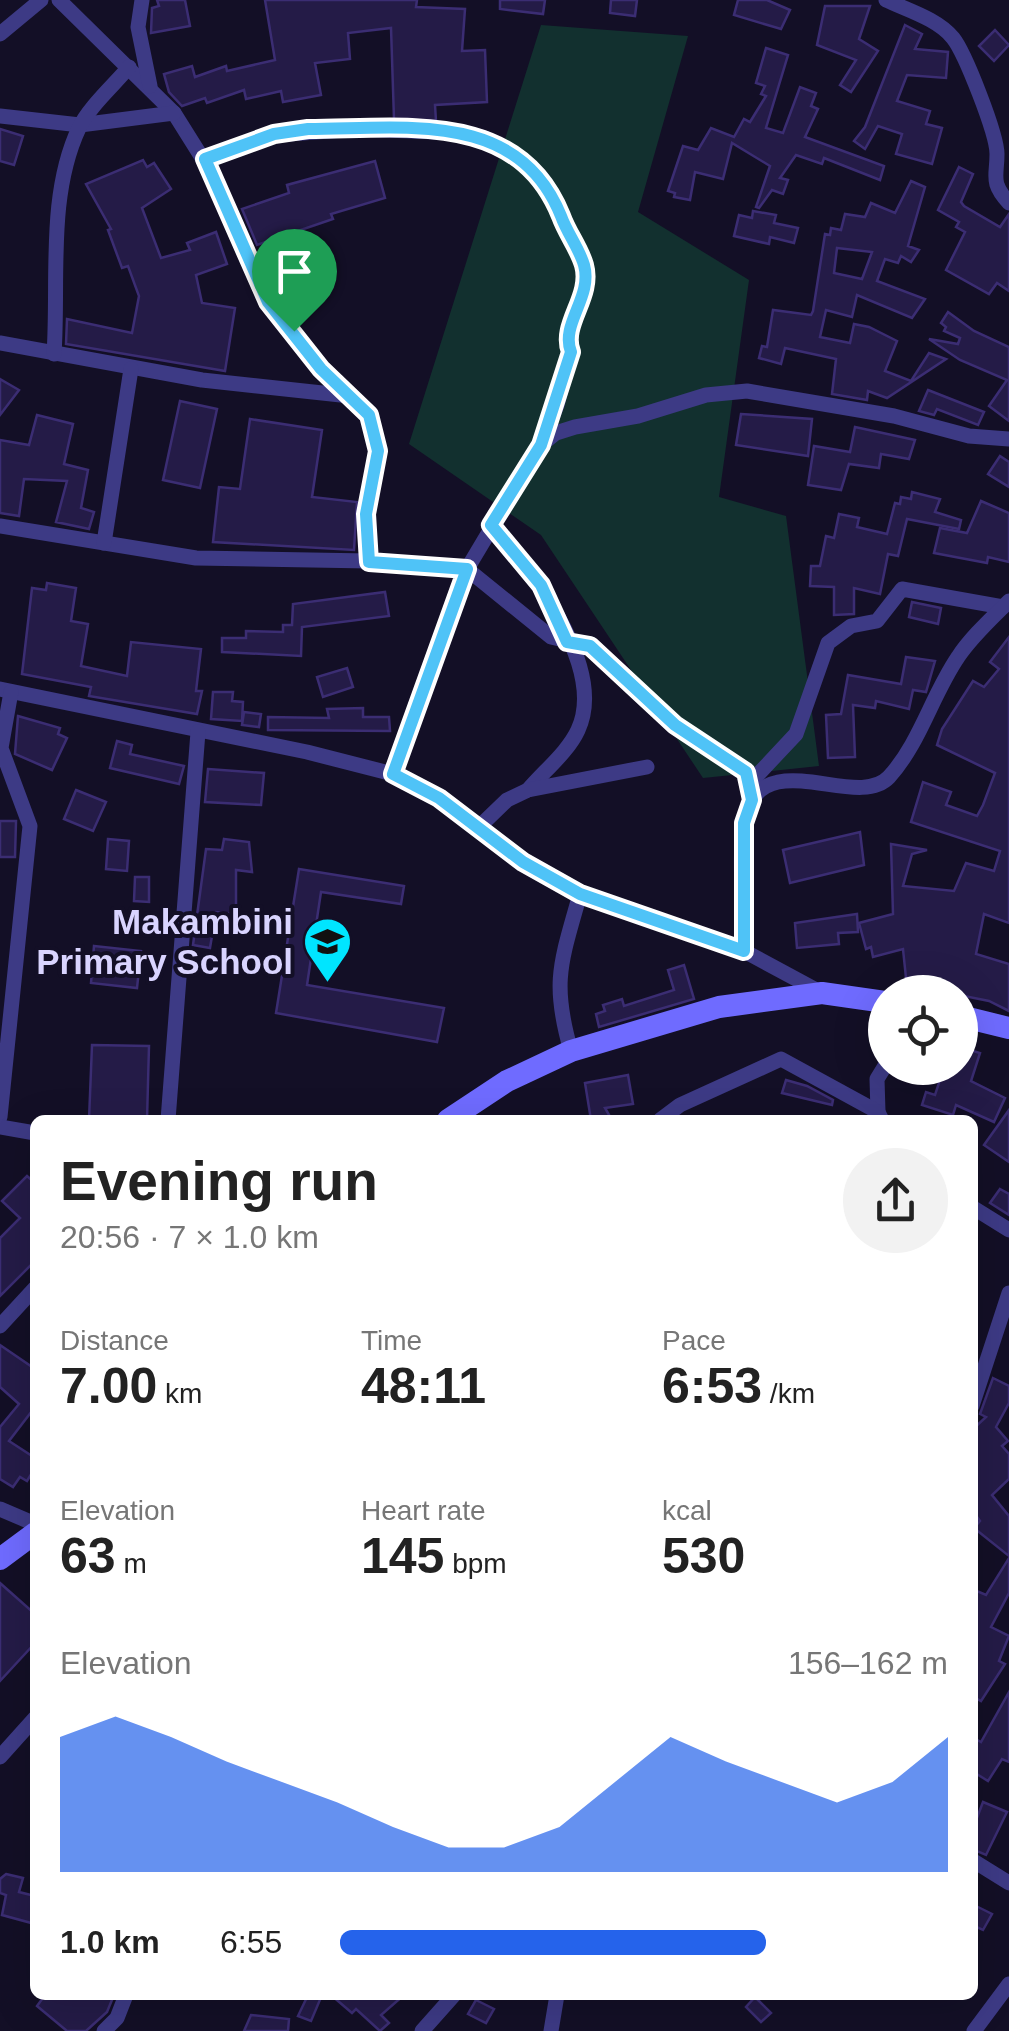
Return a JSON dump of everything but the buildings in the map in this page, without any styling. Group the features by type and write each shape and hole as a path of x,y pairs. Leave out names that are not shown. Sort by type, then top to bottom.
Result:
{"street":[{"path":"0,34 41,0"},
{"path":"59,0 174,113 205,159 268,302 321,369 369,415 378,451 366,514 369,562"},
{"path":"142,0 138,27 150,86"},
{"path":"886,0 939,26 956,42 996,149 996,186 1009,203"},
{"path":"54,354 58,220 80,126 129,68"},
{"path":"0,116 80,126 174,113"},
{"path":"205,159 274,134 358,129 464,133 484,138 525,162 542,178 584,264 586,280 567,340 571,352 557,405 541,445 467,569 393,774"},
{"path":"0,343 131,368 350,396"},
{"path":"104,543 131,368"},
{"path":"541,445 575,427 638,416 734,391 1009,440"},
{"path":"491,525 541,585 586,678 585,710 577,734 528,790"},
{"path":"0,526 196,558 369,562 467,569 552,637 590,646 675,725 741,768 751,792"},
{"path":"744,951 744,823 751,792 791,743 806,713 824,649 842,630 877,622 902,589 1006,604"},
{"path":"751,792 788,780 873,786 887,780 910,747 958,657 1006,604"},
{"path":"0,1117 30,826 1,748 5,691 307,752 393,774 439,798 523,862 580,894 744,951 822,994"},
{"path":"168,1115 184,954 198,732"},
{"path":"479,828 507,800 528,790 647,766"},
{"path":"571,1052 558,1006 557,972 580,894"},
{"path":"456,1115 507,1082 571,1052 719,1007 822,994 868,1000"},
{"path":"978,1020 1009,1028"},
{"path":"667,1115 680,1105 781,1059 878,1115"},
{"path":"877,1085 880,1115"},
{"path":"0,1127 30,1132"},
{"path":"978,1210 1009,1230"},
{"path":"0,1326 30,1293"},
{"path":"978,1388 1009,1293"},
{"path":"0,1509 30,1522"},
{"path":"0,1558 30,1537"},
{"path":"0,1757 30,1729"},
{"path":"978,1864 1009,1883"},
{"path":"974,2031 1009,1984"},
{"path":"104,2031 117,2018 124,2000"},
{"path":"422,2031 450,2000"},
{"path":"551,2031 556,2000"}],"green space":[{"path":"541,25 688,36 638,212 749,280 719,497 786,516 819,766 703,778 541,535 409,444"}],"place":[{"name":"Makambini Primary School","path":"328,984"}],"route":[{"path":"308,129 430,130 484,138 519,157 542,178 584,264 586,290 567,340 571,352 548,428 491,525 538,580 567,642 590,646 675,725 746,772 752,800 744,823 744,951 580,894 523,862 439,798 393,774 435,648 467,569 369,562 366,514 378,451 376,434 369,415 321,369 294,331 268,302 205,159 274,134 308,129"}]}
